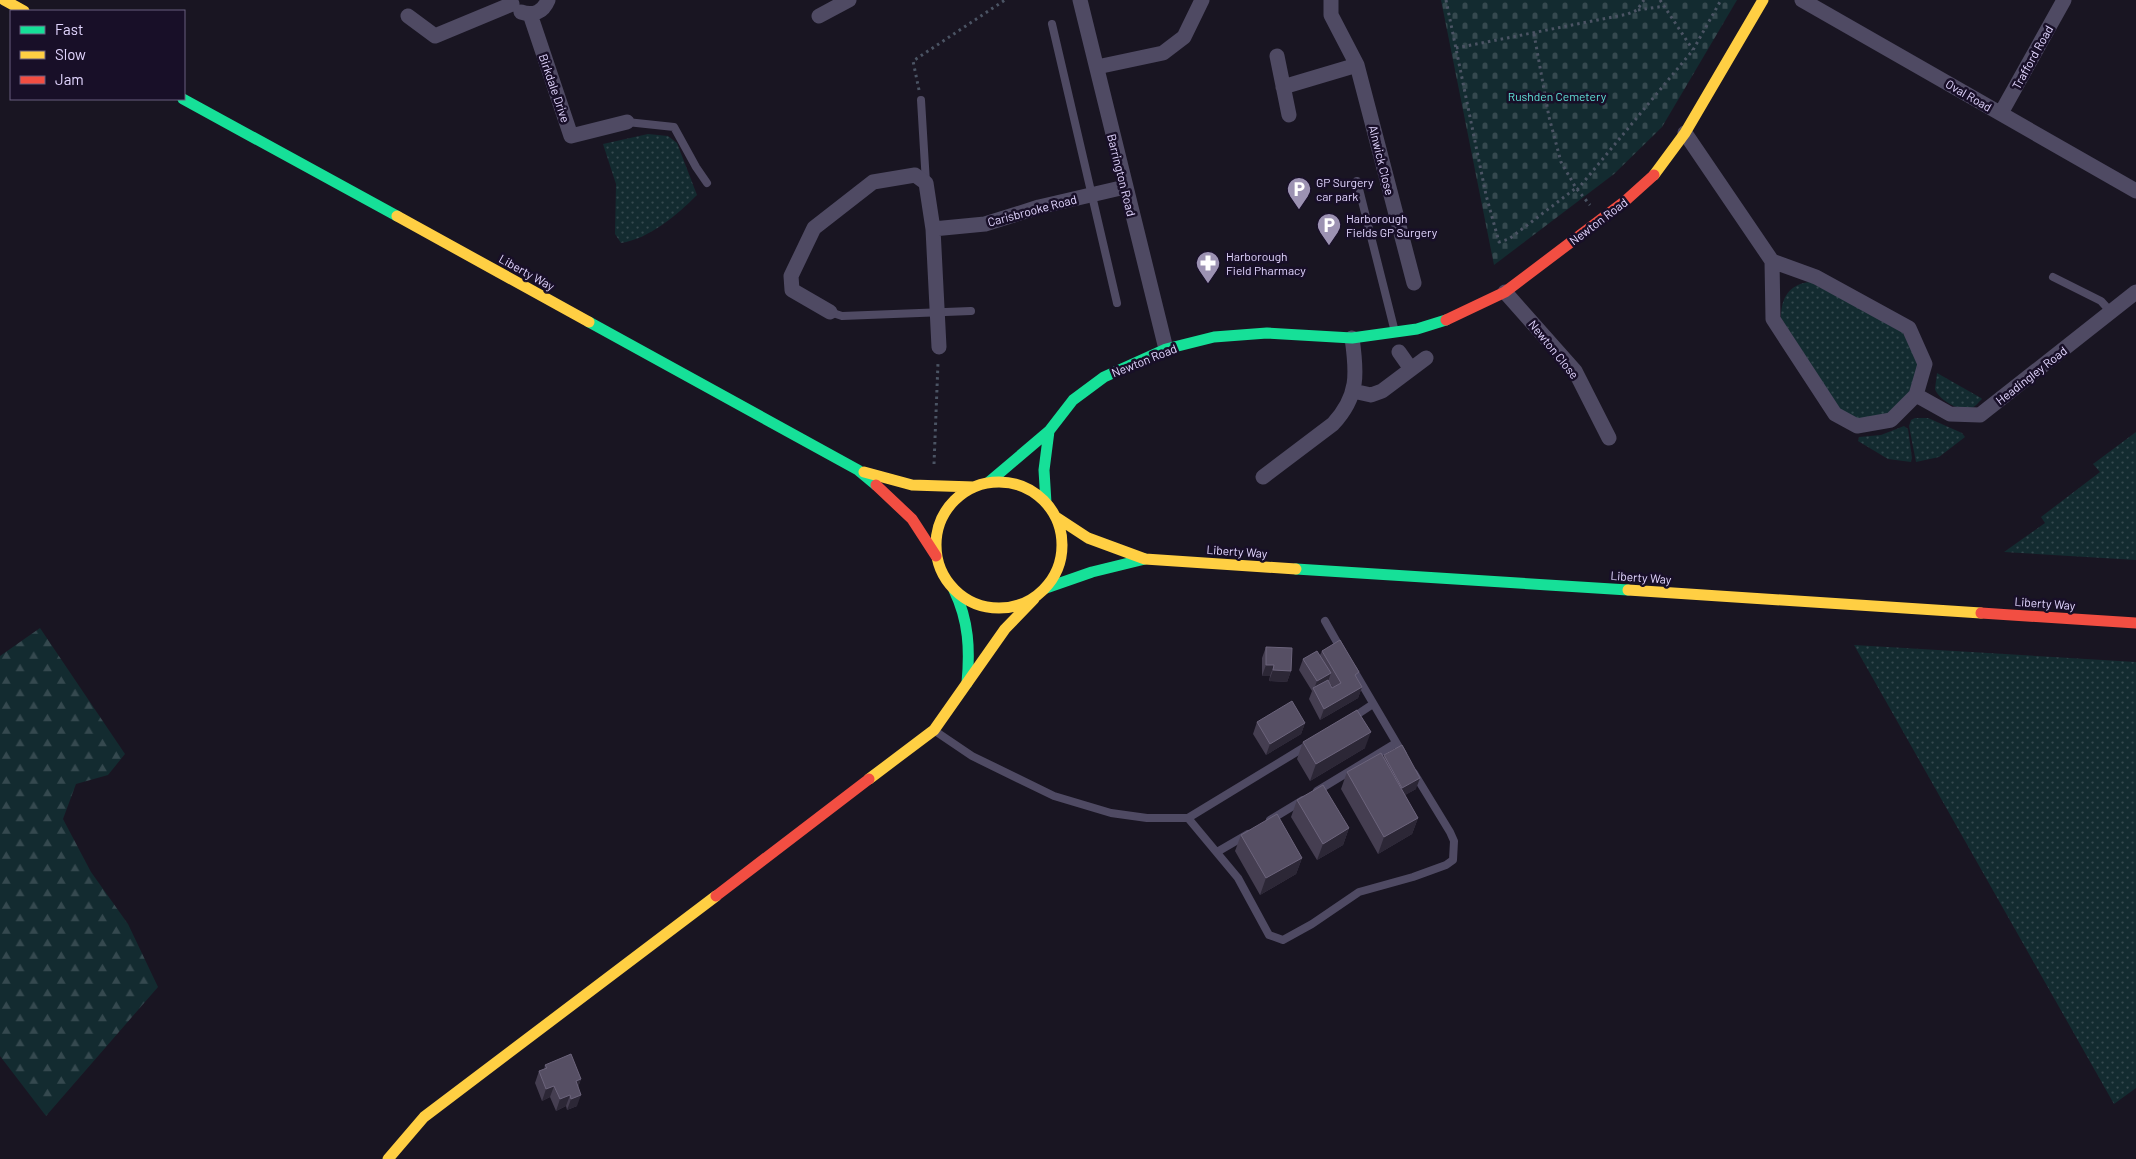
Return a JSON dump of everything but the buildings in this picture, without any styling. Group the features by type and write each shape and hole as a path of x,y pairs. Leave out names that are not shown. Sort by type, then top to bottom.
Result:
{"main road":[{"path":"4,0 22,10"},
{"name":"Newton Road","path":"989,482 1049,431 1073,400 1104,377 1166,349 1214,337 1267,333 1352,338 1395,333 1418,329 1448,319 1477,307 1505,292 1601,219 1658,172 1685,133 1763,0"},
{"name":"Liberty Way","path":"185,100 858,470 908,513 921,527 936,556"},
{"path":"1046,503 1044,470 1049,431"},
{"name":"Liberty Way","path":"858,470 912,485 974,487"},
{"path":"388,1159 424,1117 934,730 948,714 1002,632 1046,588 1058,569 1063,546 1061,531 1056,517 1046,503 1034,492 1020,485 989,482 974,487 956,498 943,515 936,535 936,556 942,574 954,590 964,612 969,650 967,684"},
{"name":"Liberty Way","path":"1056,517 1088,538 1145,559 2136,623"},
{"name":"Liberty Way","path":"1046,588 1092,572 1145,559"},
{"path":"954,590 967,601 984,607 1009,608 1034,599"}],"street":[{"path":"408,16 435,36 512,2 523,13 530,14 544,8 548,0"},
{"path":"819,16 849,0"},
{"name":"Barrington Road","path":"1080,0 1166,349"},
{"path":"1096,67 1163,53 1184,37 1202,0"},
{"name":"Alnwick Close","path":"1331,0 1331,15 1357,65 1414,283"},
{"name":"Oval Road","path":"1802,0 2136,191"},
{"name":"Trafford Road","path":"2001,113 2064,0"},
{"name":"Birkdale Drive","path":"530,14 571,136 627,122"},
{"path":"1277,56 1289,115"},
{"path":"1283,87 1357,65"},
{"path":"1685,133 1772,261 1773,319 1835,414 1857,426 1891,420 1916,395 1925,364 1909,328 1816,277 1772,261"},
{"path":"830,312 792,290 791,276 814,228 873,182 915,175 926,183 933,229 939,348"},
{"name":"Carisbrooke Road","path":"933,229 985,224 1039,207 1125,186"},
{"name":"Newton Close","path":"1505,292 1575,371 1609,438"},
{"name":"Headingley Road","path":"1916,395 1950,414 1980,415 2136,292"},
{"path":"1263,477 1333,424 1342,414 1353,391 1356,371 1352,338"},
{"path":"1399,352 1411,369"},
{"path":"1353,391 1366,394 1376,393 1426,358"}],"lane":[{"name":"Carisbrooke Road","path":"1052,24 1117,303"},
{"path":"921,100 926,183"},
{"path":"627,122 674,127 696,167 708,183"},
{"path":"1357,181 1395,333"},
{"path":"2053,277 2100,301 2111,312"},
{"path":"830,312 842,316 971,311"},
{"path":"1325,621 1406,759"},
{"path":"1348,720 1373,704"},
{"path":"934,730 972,756 1054,796 1111,813 1147,818 1188,818 1314,740"},
{"path":"1217,852 1396,743"},
{"path":"1188,818 1238,878 1269,935 1283,940 1312,924 1359,892 1413,877 1446,865 1453,860 1454,842 1450,832 1410,767"}],"path":[{"path":"921,100 913,61 1004,0"},
{"path":"1446,0 1486,195 1499,242 1509,239 1577,189 1693,50 1721,0"},
{"path":"1637,10 1644,0"},
{"path":"1660,0 1693,50"},
{"path":"1456,48 1534,34 1637,10 1665,6"},
{"path":"1534,34 1549,117 1561,162 1577,189 1601,219"},
{"path":"934,468 939,348"}],"green space":[{"name":"Rushden Cemetery","path":"1441,0 1737,0 1662,127 1614,174 1494,265"},
{"path":"648,134 668,136 677,143 697,195 662,225 642,237 621,243 615,234 616,184 603,144"},
{"path":"1810,282 1901,330 1915,352 1918,370 1911,391 1892,413 1856,419 1843,414 1781,318 1781,311 1788,293 1803,283"},
{"path":"1937,373 1982,399 1969,409 1959,408 1949,403 1940,397 1935,389"},
{"path":"1915,418 1928,418 1962,433 1965,437 1939,457 1916,462 1909,426 1911,420"},
{"path":"1904,426 1908,429 1911,462 1888,459 1858,441 1859,437 1881,435"},
{"path":"2136,432 2136,560 2004,552 2045,523 2041,517 2100,472 2093,464"},
{"path":"40,628 125,754 108,775 76,784 63,819 91,872 128,924 158,987 46,1116 0,1056 0,656"},
{"path":"1854,645 2136,662 2136,1088 2114,1104"}],"traffic: fast":[{"path":"185,100 397,216"},
{"path":"989,482 1049,431 1073,400 1104,377 1166,349 1214,337 1267,333 1352,338 1417,329 1446,320"},
{"path":"589,322 858,470 876,485"},
{"path":"1046,503 1044,470 1049,431"},
{"path":"1046,588 1092,572 1145,559"},
{"path":"1296,569 1628,590"},
{"path":"954,590 963,613 967,636 967,683"}],"traffic: slow":[{"path":"4,0 22,10"},
{"path":"1654,175 1685,133 1763,0"},
{"path":"397,216 589,322"},
{"path":"864,472 912,485 974,487"},
{"path":"999,482 1023,487 1034,492 1044,500 1052,510 1057,521 1062,545 1057,569 1052,580 1044,590 1034,598 1023,603 999,608 975,603 964,598 954,590 946,580 941,569 936,545 941,521 946,510 954,500 964,492 975,487 999,482"},
{"path":"1056,517 1088,538 1145,559 1296,569"},
{"path":"1628,590 1981,613"},
{"path":"869,779 934,730 1005,629 1034,599"},
{"path":"388,1159 424,1117 716,896"}],"traffic: jam":[{"path":"1446,320 1505,292 1624,202 1654,175"},
{"path":"876,485 912,519 936,556"},
{"path":"1981,613 2136,623"},
{"path":"716,896 869,779"}],"place":[{"name":"GP Surgery car park","path":"1299,210"},
{"name":"Harborough Fields GP Surgery","path":"1329,246"},
{"name":"Harborough Field Pharmacy","path":"1208,284"}]}
